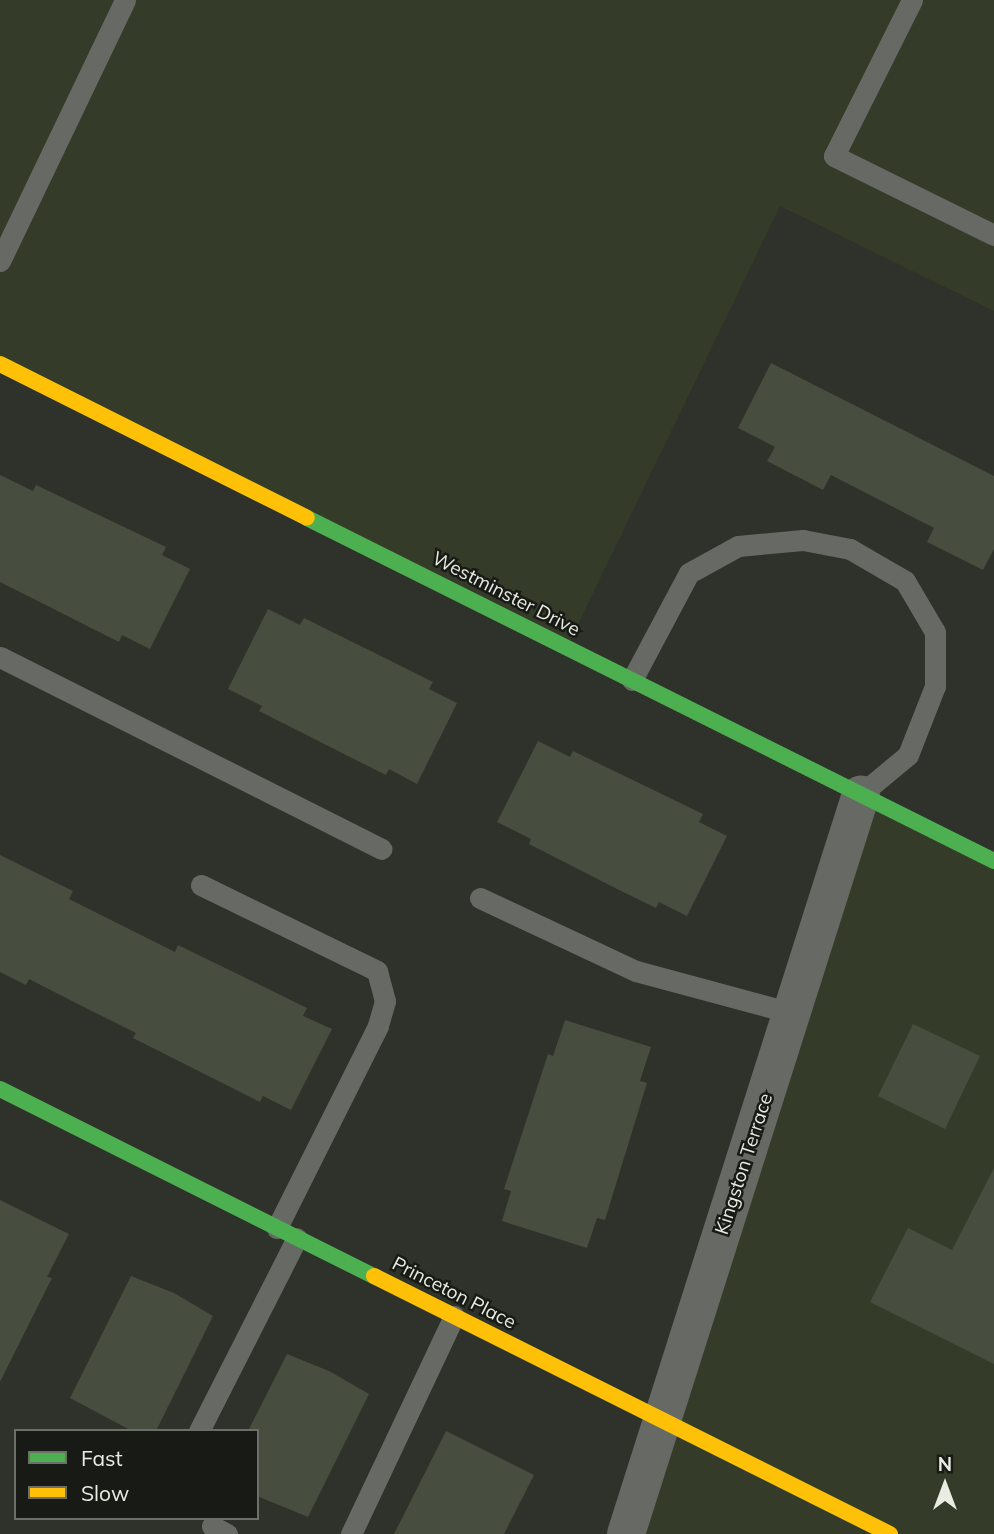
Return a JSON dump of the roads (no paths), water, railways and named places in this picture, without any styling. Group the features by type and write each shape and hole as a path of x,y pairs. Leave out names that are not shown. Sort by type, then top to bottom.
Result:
{"street":[{"name":"Westminster Drive","path":"0,364 994,861"},
{"name":"Kingston Terrace","path":"626,1534 861,794"},
{"name":"Princeton Place","path":"0,1089 890,1534"}],"lane":[{"path":"0,261 125,0"},
{"path":"912,0 834,156 994,235"},
{"path":"632,680 689,573 738,546 803,540 850,549 905,581 935,632 935,686 908,755 861,794"},
{"path":"0,656 381,849"},
{"path":"201,885 377,971 385,1001 378,1026 277,1228"},
{"path":"480,898 636,971 792,1013"},
{"path":"200,1429 297,1238"},
{"path":"351,1534 454,1316"}]}
